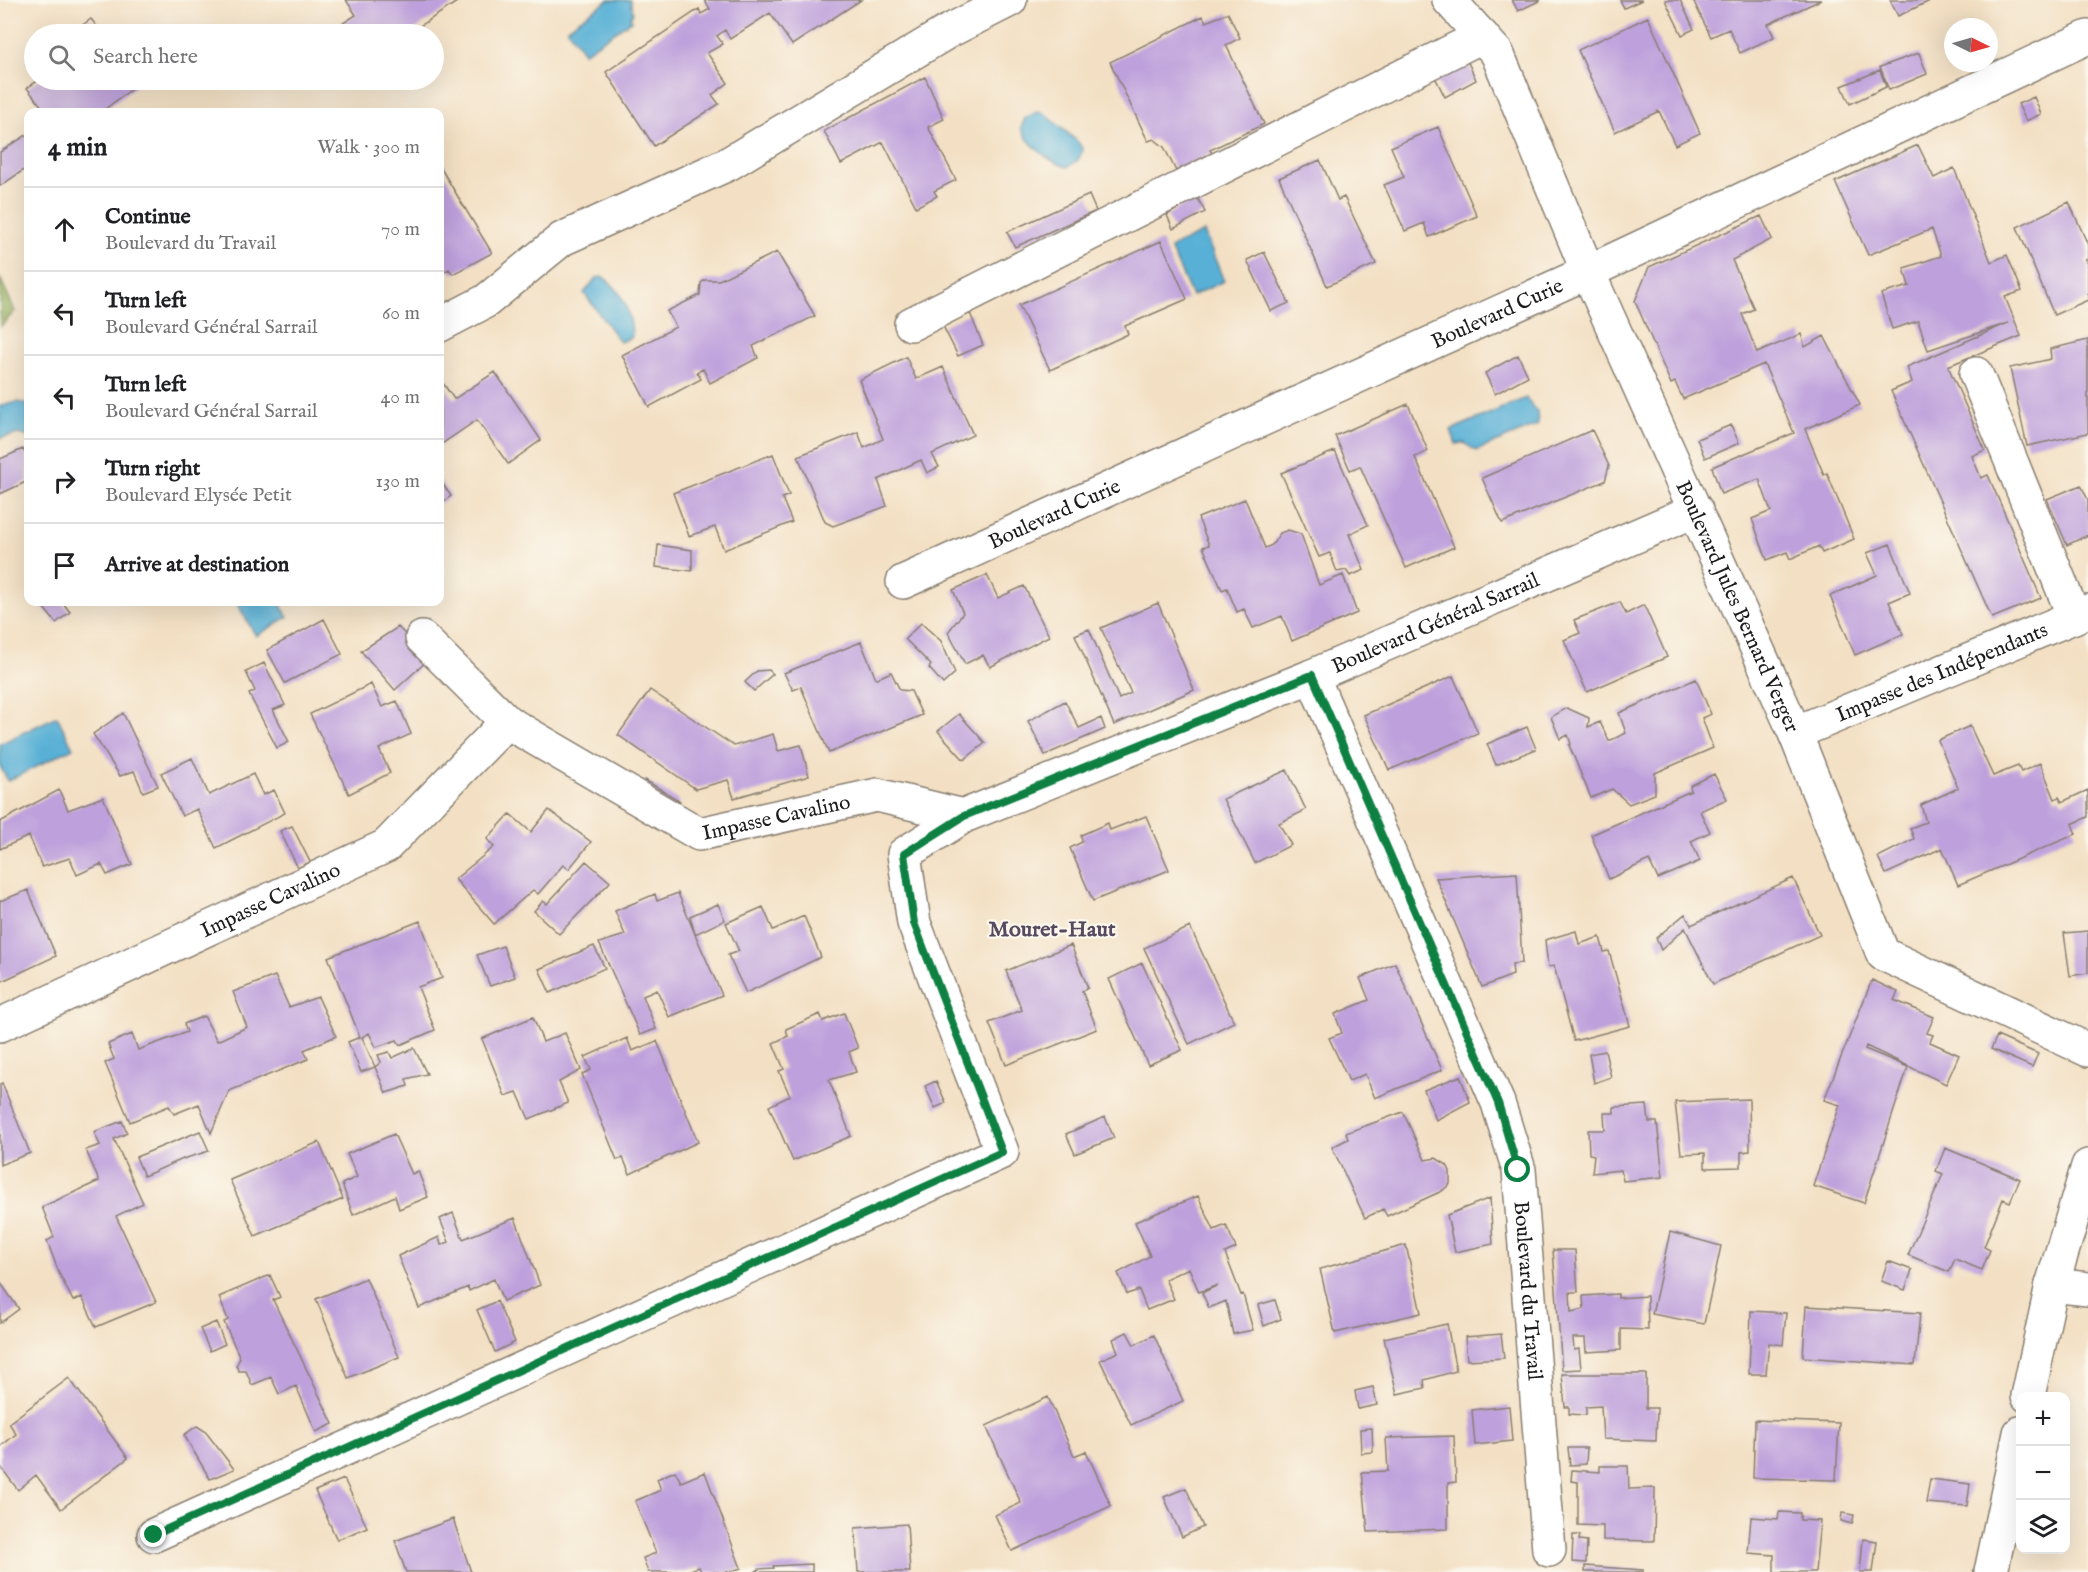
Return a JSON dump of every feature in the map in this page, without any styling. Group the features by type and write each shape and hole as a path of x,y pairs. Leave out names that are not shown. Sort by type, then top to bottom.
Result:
{"street":[{"path":"444,323 486,301 561,239 728,164 937,38 1010,0"},
{"name":"Boulevard Jules Bernard Verger","path":"1449,0 1489,45 1795,733 1883,954 2088,1050"},
{"name":"Boulevard Curie","path":"903,582 1588,272 2088,37"},
{"path":"911,324 1489,45"},
{"path":"1976,375 2081,614"},
{"name":"Boulevard Général Sarrail","path":"154,1535 1002,1152 914,923 904,854 964,816 1312,675 1695,510"},
{"name":"Impasse des Indépendants","path":"1795,733 2081,614"},
{"name":"Impasse Cavalino","path":"422,638 507,722 699,834 876,795 964,816"},
{"name":"Boulevard du Travail","path":"1312,675 1498,1103 1518,1170 1549,1550"},
{"name":"Impasse Cavalino","path":"0,1025 386,846 507,722"},
{"path":"2029,1392 2052,1285 2088,1166"},
{"path":"2052,1285 2088,1289"},
{"path":"1990,1572 2017,1446"}],"green space":[{"path":"0,278 15,311 0,327"}],"water":[{"path":"609,0 630,0 632,20 584,53 567,28"},
{"path":"1037,112 1044,113 1078,142 1083,150 1078,160 1068,167 1048,158 1034,147 1024,134 1021,128 1025,118"},
{"path":"1204,232 1224,281 1192,296 1170,248"},
{"path":"603,277 621,295 628,312 632,337 620,342 584,293 596,278"},
{"path":"1526,398 1537,411 1538,425 1476,451 1464,443 1456,444 1451,430"},
{"path":"17,402 24,403 24,436 19,434 0,438 0,406"},
{"path":"238,606 281,606 288,617 256,636"},
{"path":"57,716 73,748 8,781 0,766 0,744"}],"building":[{"path":"346,0 460,0 423,24 342,24 356,15"},
{"path":"704,0 861,0 792,45 770,13 730,39 725,30 717,36 723,44 707,53 728,83 712,95 719,104 654,146 606,72 699,9 701,14 710,9"},
{"path":"1512,0 1541,0 1518,11"},
{"path":"1620,0 1642,0 1624,8"},
{"path":"1665,0 1680,0 1694,29 1682,35"},
{"path":"1693,0 1821,0 1768,24 1774,37 1740,53 1729,29 1711,37"},
{"path":"1890,0 1932,0 1898,16"},
{"path":"1228,13 1240,38 1226,45 1264,124 1210,150 1212,153 1176,171 1164,147 1154,139 1148,141 1110,62 1203,16 1206,22"},
{"path":"1648,17 1700,133 1675,145 1659,111 1615,132 1578,50"},
{"path":"91,19 95,24 84,24"},
{"path":"1919,53 1927,74 1889,90 1880,67"},
{"path":"1467,60 1476,80 1445,97 1435,77"},
{"path":"1880,70 1886,87 1850,104 1842,86"},
{"path":"925,77 944,119 928,127 956,180 934,191 937,196 916,207 883,142 841,164 824,131"},
{"path":"29,90 130,90 106,108 43,108"},
{"path":"2034,97 2041,114 2026,121 2018,104"},
{"path":"1438,127 1477,216 1429,237 1424,223 1405,231 1384,185 1404,177 1391,147"},
{"path":"24,137 24,170 0,186 0,152"},
{"path":"1918,145 1934,178 1954,168 1991,262 2007,255 2022,291 2005,297 2021,336 1948,366 1985,450 1972,456 1981,478 1988,475 2041,598 1992,618 1891,391 1912,382 1907,367 2008,323 1928,350 1918,321 1892,329 1881,294 1909,286 1904,268 1941,256 1932,229 1868,255 1835,182"},
{"path":"1320,160 1338,200 1344,197 1376,264 1327,286 1279,178"},
{"path":"444,174 492,253 453,274 449,269 444,272"},
{"path":"1089,195 1096,211 1015,247 1007,232"},
{"path":"1197,197 1205,212 1173,229 1167,215"},
{"path":"2069,202 2088,245 2088,259 2085,260 2088,266 2088,300 2054,315 2017,227"},
{"path":"1761,216 1772,239 1732,260 1754,309 1742,314 1757,353 1801,334 1805,347 1824,336 1860,405 1805,429 1824,475 1827,473 1854,539 1822,553 1819,546 1790,559 1787,552 1767,560 1752,519 1771,511 1759,479 1721,494 1712,467 1794,433 1764,364 1683,399 1675,382 1671,384 1635,301 1649,267"},
{"path":"1161,241 1187,299 1125,326 1128,334 1050,370 1019,305"},
{"path":"777,252 815,316 753,346 758,358 710,383 703,369 697,372 701,379 649,407 622,355 676,327 667,311 700,295 701,283 705,280 719,280"},
{"path":"1264,252 1289,303 1271,311 1247,260"},
{"path":"970,313 983,345 958,356 943,326"},
{"path":"2088,340 2088,433 2027,446 2010,368 2051,359 2050,349"},
{"path":"1518,355 1528,376 1495,394 1485,373"},
{"path":"906,357 916,379 943,367 973,435 932,454 939,467 927,473 921,460 878,480 887,506 833,526 825,522 798,456 858,432 864,448 883,439 859,380"},
{"path":"495,372 541,440 508,464 477,420 444,442 444,385 454,399"},
{"path":"1408,404 1428,451 1415,457 1454,547 1406,568 1360,466 1350,470 1335,436"},
{"path":"1731,425 1739,443 1705,458 1697,439"},
{"path":"1592,430 1609,466 1605,481 1502,523 1482,478"},
{"path":"23,449 24,451 24,483 0,494 0,459"},
{"path":"1335,451 1368,525 1349,534 1364,570 1350,576 1346,570 1337,572 1330,553 1319,557 1281,473"},
{"path":"773,454 789,495 782,498 792,522 724,550 715,527 689,536 673,493"},
{"path":"2081,485 2088,500 2088,535 2067,545 2047,499"},
{"path":"444,486 451,496 444,501"},
{"path":"1245,499 1265,548 1272,545 1280,533 1288,530 1301,534 1319,585 1343,575 1357,613 1292,641 1282,616 1253,628 1244,609 1237,612 1227,588 1222,590 1203,547 1209,545 1198,518"},
{"path":"1890,544 1910,593 1889,602 1903,634 1855,655 1830,596 1877,575 1867,553"},
{"path":"658,545 692,550 692,571 656,567"},
{"path":"987,575 998,598 1024,586 1049,636 990,667 983,655 965,664 948,632 963,613 953,590"},
{"path":"1620,602 1626,614 1644,605 1667,657 1587,692 1564,640 1580,633 1574,620"},
{"path":"1158,603 1194,690 1114,725 1075,635 1089,629 1119,699 1131,693 1101,628"},
{"path":"42,606 65,606 70,612 56,623"},
{"path":"324,619 342,654 285,683 267,650"},
{"path":"921,623 941,641 955,673 943,684 929,668 931,665 905,639"},
{"path":"398,627 429,659 395,690 361,651"},
{"path":"861,642 876,679 891,672 900,690 911,691 922,715 829,753 801,687 793,690 784,673"},
{"path":"264,663 285,705 273,710 289,742 277,748 249,694 255,691 246,672"},
{"path":"769,670 773,674 754,691 745,682 757,671"},
{"path":"1453,676 1478,733 1389,770 1364,715"},
{"path":"1696,679 1711,714 1702,718 1713,748 1655,773 1655,794 1629,804 1612,789 1591,798 1569,745 1571,744 1568,735 1560,739 1551,717 1567,708 1589,718 1588,727 1600,722 1609,741 1626,733 1619,713"},
{"path":"371,684 382,707 397,701 411,734 379,749 390,773 349,794 310,714"},
{"path":"650,690 734,746 773,734 778,751 801,745 809,776 734,798 728,780 696,789 618,735"},
{"path":"1065,701 1079,728 1101,718 1105,729 1045,755 1028,721"},
{"path":"123,713 158,786 143,792 134,771 120,776 93,734"},
{"path":"959,714 985,743 964,760 938,731"},
{"path":"1970,726 1993,776 2018,766 2021,772 2040,763 2055,799 2059,797 2062,802 2088,790 2088,817 2072,824 2076,834 1958,885 1942,848 1886,874 1878,857 1914,839 1910,828 1926,822 1921,805 1958,788 1938,740"},
{"path":"1527,727 1536,749 1496,765 1487,744"},
{"path":"192,758 209,795 253,774 263,795 274,790 285,813 216,848 197,809 182,816 161,773"},
{"path":"1287,770 1306,810 1279,823 1291,845 1255,863 1223,799"},
{"path":"1714,774 1727,799 1700,811 1710,832 1691,841 1700,861 1658,879 1649,860 1609,879 1591,835 1691,791 1690,786"},
{"path":"645,780 680,801 674,811 639,790"},
{"path":"59,790 68,810 103,797 132,864 107,875 101,864 77,875 70,858 42,867 29,836 0,849 0,822"},
{"path":"549,810 591,842 569,869 563,865 538,894 533,890 494,924 455,879 494,847 487,839 510,814 531,832"},
{"path":"1146,816 1169,870 1093,901 1070,848 1082,842 1081,835 1108,823 1110,830"},
{"path":"292,826 310,862 298,868 280,831"},
{"path":"586,861 610,882 559,934 534,911 543,901 547,904"},
{"path":"1517,873 1522,963 1512,964 1513,975 1482,987 1436,878"},
{"path":"1793,878 1820,935 1713,984 1685,928 1661,950 1656,938 1685,914 1691,925"},
{"path":"28,890 56,956 0,982 0,901"},
{"path":"678,893 722,995 669,1017 657,990 643,996 656,1029 640,1035 599,943 625,935 615,911 655,894 657,901"},
{"path":"718,904 725,920 695,934 690,916"},
{"path":"763,907 773,930 804,916 821,957 746,993 728,955 739,951 726,923"},
{"path":"420,921 442,978 418,987 435,1030 400,1045 397,1040 376,1047 369,1033 362,1037 375,1067 361,1072 348,1042 360,1037 328,957"},
{"path":"1190,927 1234,1022 1189,1044 1144,948"},
{"path":"1576,931 1579,944 1600,937 1604,952 1609,951 1630,1026 1574,1041 1554,966 1548,967 1545,940"},
{"path":"2088,931 2088,973 2070,976 2064,933"},
{"path":"1071,945 1088,988 1082,991 1097,1029 1006,1065 989,1023 1022,1010 1006,971"},
{"path":"503,946 515,977 490,986 477,955"},
{"path":"594,946 605,968 550,993 539,969"},
{"path":"1142,963 1182,1050 1148,1065 1109,979"},
{"path":"1395,963 1442,1070 1375,1098 1365,1074 1349,1081 1329,1038 1342,1033 1335,1014 1369,1000 1360,978"},
{"path":"275,976 289,1007 318,997 336,1036 304,1050 308,1059 229,1091 211,1133 199,1104 174,1114 169,1106 130,1122 105,1063 114,1059 108,1044 132,1034 138,1050 187,1032 184,1024 204,1016 217,1041 247,1027 233,992"},
{"path":"1872,980 1898,992 1894,1000 1934,1017 1927,1033 1933,1035 1930,1042 1959,1055 1946,1084 1866,1046 1865,1049 1908,1067 1864,1203 1813,1186 1840,1105 1824,1100"},
{"path":"844,1013 858,1048 849,1052 856,1072 829,1080 851,1136 793,1161 769,1106 790,1096 779,1071 784,1069 773,1043 788,1036 786,1029 820,1014 823,1021"},
{"path":"533,1017 543,1042 565,1033 581,1070 559,1082 568,1103 529,1119 517,1092 505,1096 482,1039"},
{"path":"1997,1036 2038,1054 2032,1067 1991,1049"},
{"path":"627,1038 632,1051 657,1041 698,1142 630,1174 623,1158 617,1160 582,1074 591,1070 585,1057"},
{"path":"414,1048 427,1074 406,1079 408,1086 386,1093 375,1067 381,1062 378,1055 389,1052 392,1058"},
{"path":"1605,1051 1611,1077 1594,1083 1589,1054"},
{"path":"1460,1076 1470,1102 1436,1120 1424,1090"},
{"path":"936,1081 946,1103 935,1108 925,1086"},
{"path":"2,1083 30,1153 0,1165 0,1084"},
{"path":"1749,1099 1750,1151 1741,1152 1741,1167 1705,1168 1705,1153 1681,1154 1675,1102"},
{"path":"1647,1105 1649,1122 1657,1122 1663,1177 1623,1181 1621,1170 1592,1173 1594,1155 1589,1154 1588,1130 1605,1130 1604,1113 1614,1113 1614,1107"},
{"path":"1403,1112 1425,1160 1436,1158 1447,1165 1450,1171 1450,1184 1442,1191 1387,1216 1383,1209 1365,1218 1332,1147 1348,1139 1346,1133"},
{"path":"1105,1117 1114,1138 1075,1154 1066,1134"},
{"path":"122,1121 127,1133 114,1139 143,1203 116,1216 156,1302 96,1327 82,1297 73,1301 59,1273 47,1241 54,1237 42,1207 99,1181 86,1150 100,1145 94,1132"},
{"path":"200,1131 209,1151 183,1159 144,1176 136,1157"},
{"path":"394,1134 412,1174 418,1171 428,1197 399,1209 395,1196 353,1215 342,1184 357,1177 347,1154"},
{"path":"319,1142 343,1199 255,1236 230,1180"},
{"path":"1945,1148 2020,1179 2010,1202 2003,1199 1984,1247 1990,1250 1982,1270 1955,1259 1949,1272 1908,1255 1943,1174 1936,1171"},
{"path":"1198,1196 1214,1230 1226,1225 1236,1248 1225,1253 1241,1295 1243,1294 1253,1330 1233,1334 1226,1301 1209,1308 1202,1293 1218,1285 1199,1292 1189,1268 1165,1279 1174,1299 1147,1310 1139,1290 1127,1294 1118,1273 1150,1256 1135,1222"},
{"path":"1490,1198 1493,1244 1455,1252 1447,1215"},
{"path":"453,1213 463,1239 515,1218 540,1285 503,1301 494,1279 469,1291 468,1287 419,1308 398,1256 439,1237 441,1245 449,1242 440,1219"},
{"path":"1670,1232 1721,1246 1704,1324 1652,1314"},
{"path":"1406,1245 1421,1313 1335,1333 1320,1269"},
{"path":"1553,1250 1575,1250 1578,1292 1570,1292 1571,1312 1584,1309 1583,1296 1618,1294 1618,1298 1647,1296 1648,1330 1621,1329 1621,1350 1586,1352 1585,1338 1573,1338 1574,1350 1579,1349 1581,1369 1562,1370"},
{"path":"1888,1261 1912,1270 1905,1290 1881,1281"},
{"path":"270,1275 280,1297 273,1300 333,1424 316,1432 296,1386 279,1394 271,1377 252,1385 246,1371 239,1371 236,1366 240,1358 224,1322 228,1320 219,1297"},
{"path":"366,1278 399,1357 348,1378 316,1299"},
{"path":"0,1282 19,1309 0,1323"},
{"path":"1275,1300 1281,1319 1264,1326 1258,1305"},
{"path":"497,1301 515,1342 495,1352 477,1310"},
{"path":"1806,1306 1920,1313 1915,1365 1803,1357"},
{"path":"1751,1311 1786,1313 1783,1345 1769,1343 1766,1374 1749,1374"},
{"path":"216,1322 225,1344 210,1351 200,1329"},
{"path":"1447,1324 1456,1371 1424,1380 1425,1388 1397,1394 1384,1338"},
{"path":"1127,1332 1134,1345 1154,1335 1183,1401 1131,1425 1100,1360 1118,1352 1113,1339"},
{"path":"1501,1334 1504,1358 1467,1360 1465,1337"},
{"path":"1562,1374 1646,1374 1646,1408 1657,1408 1656,1441 1603,1439 1601,1406 1586,1407 1586,1415 1569,1414 1569,1407 1565,1407"},
{"path":"69,1378 128,1458 61,1509 36,1475 18,1490 0,1466 0,1447 16,1434 9,1423"},
{"path":"1373,1387 1377,1405 1358,1409 1355,1391"},
{"path":"1048,1397 1074,1456 1086,1451 1111,1506 1012,1551 995,1515 1021,1503 986,1426"},
{"path":"1509,1406 1512,1441 1475,1445 1472,1410"},
{"path":"1755,1420 1839,1423 1836,1480 1753,1478"},
{"path":"197,1426 205,1431 234,1469 210,1479 184,1435"},
{"path":"1372,1428 1373,1452 1361,1453 1360,1429"},
{"path":"1454,1436 1456,1482 1448,1483 1448,1529 1368,1532 1362,1472 1388,1471 1386,1438"},
{"path":"1568,1448 1587,1448 1586,1464 1570,1465"},
{"path":"1600,1466 1628,1466 1629,1489 1655,1488 1654,1541 1603,1540 1603,1526 1578,1525 1578,1482 1571,1481 1572,1470 1600,1472"},
{"path":"675,1471 681,1482 705,1472 741,1568 729,1572 701,1572 699,1567 685,1572 648,1572 643,1558 656,1553 635,1501 661,1490 657,1479"},
{"path":"344,1479 367,1527 337,1540 315,1491"},
{"path":"1930,1479 1970,1484 1967,1506 1926,1503"},
{"path":"1186,1488 1203,1527 1182,1537 1164,1497"},
{"path":"1779,1512 1800,1513 1800,1520 1820,1521 1815,1572 1774,1572 1774,1555 1748,1553 1751,1517 1778,1519"},
{"path":"1842,1513 1854,1515 1852,1524 1841,1521"},
{"path":"453,1519 471,1572 406,1572 395,1541"},
{"path":"907,1524 910,1572 858,1572 855,1528"},
{"path":"1573,1535 1580,1535 1579,1540 1587,1541 1586,1563 1572,1562"},
{"path":"1863,1539 1877,1541 1873,1572 1860,1572"},
{"path":"812,1564 812,1572 755,1572 759,1569 774,1568 773,1566"},
{"path":"1585,1566 1643,1570 1643,1572 1585,1572"}],"district":[{"name":"Mouret-Haut","path":"1052,928"}],"route":[{"path":"154,1535 1002,1152 914,923 904,854 964,816 1312,675 1498,1103 1518,1170"}]}
